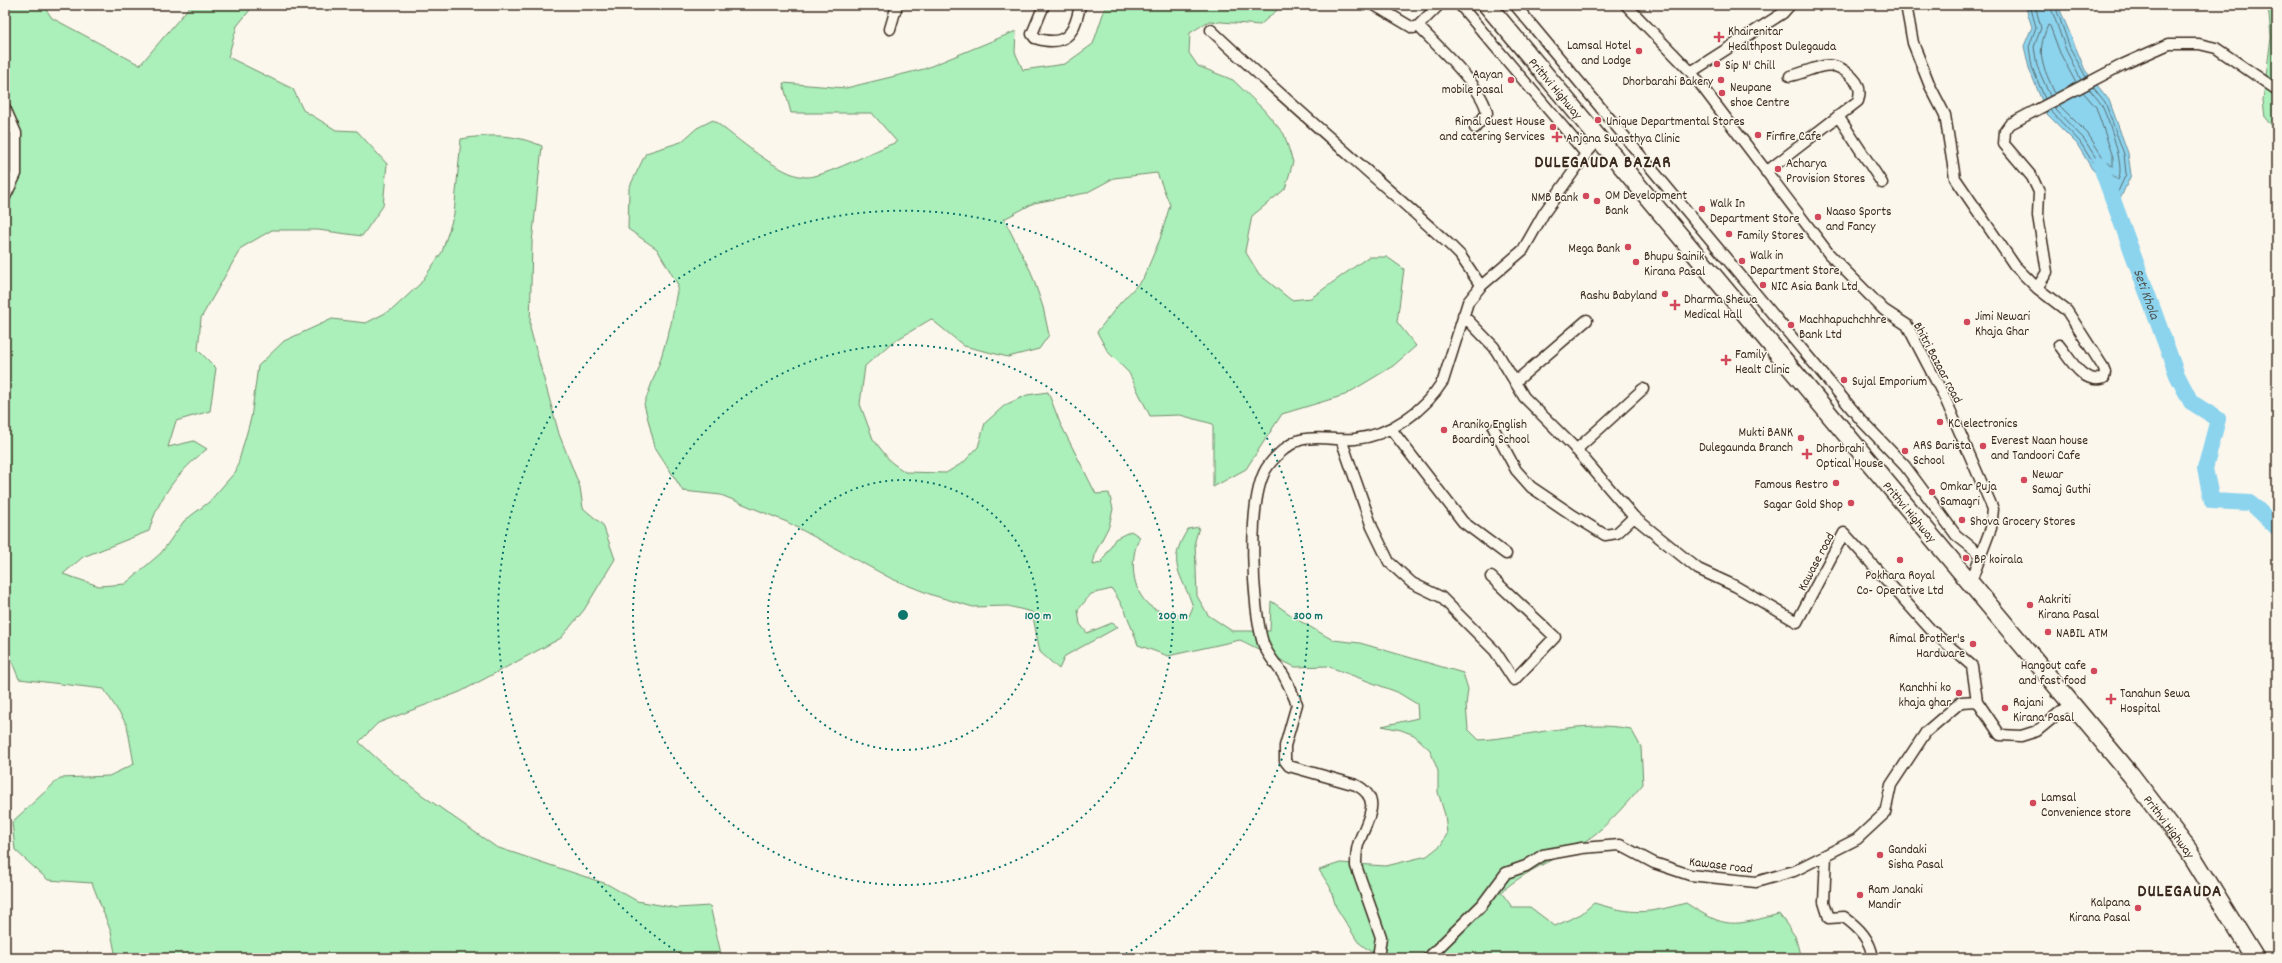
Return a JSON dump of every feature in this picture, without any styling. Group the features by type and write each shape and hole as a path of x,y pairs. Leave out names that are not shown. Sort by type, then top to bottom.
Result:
{"highway":[{"name":"Prithvi Highway","path":"1487,5 1598,140 2131,775 2189,852 2255,958"}],"street":[{"path":"890,29 897,5"},
{"path":"1044,5 1032,34 1035,38 1044,41 1057,42 1067,36 1076,26 1080,5"},
{"path":"1374,5 1406,26 1413,28 1418,26 1439,5"},
{"path":"1460,5 1586,154"},
{"path":"1514,5 1861,420 1905,466 1956,535 1981,554"},
{"name":"Bhitri Bazaar road","path":"1626,5 1691,72 1829,254 1884,310 1907,325 1915,338 1944,396 1994,509 1991,528 1970,584"},
{"path":"1691,72 1783,13 1790,5"},
{"path":"1906,5 1913,43 1930,86 1945,115 1955,178 2015,266 2037,288 2067,311 2106,372 2104,378 2096,381 2085,377 2059,345"},
{"path":"1418,26 1452,61 1485,102 1487,113 1475,128"},
{"path":"1211,30 1286,101 1378,179 1450,245 1460,255 1481,286"},
{"path":"2037,288 2047,272 2038,216 2039,192 2032,177 2004,144 2005,131 2010,124 2021,116 2124,64 2169,44 2199,44 2216,48 2277,90"},
{"path":"1766,172 1858,101 1860,94 1858,83 1846,71 1831,66 1811,67 1790,76"},
{"path":"5,108 16,133 16,174 5,197"},
{"path":"1838,116 1882,183"},
{"path":"1378,958 1381,937 1356,866 1356,854 1372,810 1371,801 1362,788 1356,785 1302,771 1289,766 1286,761 1286,740 1297,704 1285,677 1263,643 1255,598 1254,517 1261,484 1267,469 1279,454 1300,440 1355,439 1391,429 1411,416 1436,392 1443,381 1468,302 1481,286 1522,250 1544,213 1586,154 1598,140"},
{"path":"1464,315 1494,347 1524,397 1576,450 1634,517 1617,533 1605,535 1582,521 1531,487 1516,470 1494,430"},
{"path":"1515,382 1587,320"},
{"path":"1576,450 1643,389"},
{"path":"1391,429 1463,522 1506,554"},
{"path":"1341,439 1372,527 1389,562 1412,583 1441,597 1495,651 1514,680 1555,637 1491,576"},
{"name":"Kawase road","path":"1634,517 1698,569 1735,586 1797,622 1844,533 1931,630 1972,666 1977,701 2000,735 2021,736 2036,731 2071,703"},
{"name":"Kawase road","path":"1428,958 1482,905 1506,873 1526,866 1543,856 1582,848 1620,845 1654,864 1690,875 1756,882 1794,871 1857,840 1885,813 1891,785 1926,732 1961,702 1977,701"},
{"path":"1826,855 1824,902 1829,918 1844,917 1856,926 1865,936 1872,948 1873,958"}],"green space":[{"path":"5,5 43,5 52,18 140,65 191,5 254,5 237,26 228,57 293,89 303,110 336,130 357,131 387,164 383,206 362,236 318,230 272,230 241,248 201,318 198,350 216,368 210,411 176,421 168,447 194,441 207,449 179,475 171,485 158,507 149,531 83,557 63,574 99,586 125,584 161,553 184,521 209,502 236,471 251,418 258,366 284,341 332,319 366,323 393,309 420,284 442,252 454,214 461,139 483,136 503,136 522,139 542,146 532,243 530,328 559,434 580,487 583,508 603,525 615,559 584,610 561,638 460,692 378,723 359,742 384,765 422,795 496,847 607,884 637,901 677,908 710,906 722,958 116,958 111,932 92,883 48,880 15,850 12,822 60,778 109,776 134,764 127,725 104,689 19,679 7,650 5,616"},
{"path":"1106,5 1283,5 1260,25 1209,21 1190,33 1189,53 1198,66 1233,80 1263,109 1284,134 1293,162 1285,189 1252,216 1245,251 1259,274 1291,300 1311,298 1368,257 1387,257 1404,269 1397,322 1416,346 1393,366 1345,395 1282,414 1246,469 1213,487 1213,424 1180,415 1150,416 1129,373 1108,352 1097,332 1120,303 1143,279 1160,239 1170,205 1157,173 1114,178 1086,193 1034,203 1004,219 1031,272 1043,307 1049,335 1039,349 1008,357 964,346 931,319 890,344 865,366 860,404 873,439 891,462 905,472 946,473 964,462 978,447 985,423 1005,405 1027,395 1048,392 1060,423 1096,494 1109,493 1113,509 1109,526 1096,551 1093,565 1101,563 1115,539 1131,531 1140,537 1134,554 1134,573 1139,592 1144,600 1153,608 1169,613 1189,616 1193,607 1178,569 1178,552 1181,541 1188,529 1199,527 1195,541 1197,596 1208,615 1232,631 1270,631 1271,601 1298,620 1333,640 1360,643 1463,673 1468,689 1466,705 1468,729 1479,740 1574,727 1612,726 1631,729 1641,747 1643,784 1611,819 1590,838 1534,869 1501,892 1512,907 1530,907 1555,926 1581,914 1594,903 1620,910 1640,912 1686,903 1711,918 1721,922 1731,923 1751,921 1779,914 1795,936 1801,958 1379,958 1358,942 1336,907 1330,887 1319,870 1340,863 1386,866 1427,856 1441,845 1447,834 1445,815 1438,792 1438,771 1430,750 1414,735 1401,730 1382,726 1418,718 1417,704 1397,692 1327,666 1295,667 1240,640 1168,656 1138,645 1125,610 1112,589 1091,594 1078,610 1080,624 1087,633 1112,623 1118,627 1065,656 1059,669 1040,652 1032,612 1008,606 973,607 932,595 892,579 787,522 721,495 683,491 655,447 644,404 660,361 671,324 678,285 657,249 628,229 629,188 646,153 681,142 697,128 713,120 758,154 784,170 806,177 825,173 897,142 872,113 791,113 783,83 846,88 924,69 1016,31 1015,52 1023,70 1065,64 1093,44"},
{"path":"2268,5 2277,5 2277,131 2265,118 2263,100 2271,37"}],"water":[{"path":"2025,5 2058,5 2085,70 2109,100 2128,153 2131,175 2116,208 2107,184 2092,169 2077,144 2047,114 2029,68 2024,46 2032,27"}],"waterway":[{"name":"Seti Khola","path":"2100,164 2177,375 2191,402 2218,419 2205,469 2212,501 2251,503 2277,528"}],"place":[{"name":"Khairenitar Healthpost Dulegauda","path":"1719,37"},
{"name":"Lamsal Hotel and Lodge","path":"1639,51"},
{"name":"Sip N' Chill","path":"1717,64"},
{"name":"Aayan mobile pasal","path":"1511,80"},
{"name":"Dhorbarahi Bakery","path":"1721,80"},
{"name":"Neupane shoe Centre","path":"1722,93"},
{"name":"Unique Departmental Stores","path":"1598,120"},
{"name":"Rimal Guest House and catering Services","path":"1553,127"},
{"name":"Firfire Cafe","path":"1758,135"},
{"name":"Anjana Swasthya Clinic","path":"1557,137"},
{"name":"Acharya Provision Stores","path":"1778,169"},
{"name":"NMB Bank","path":"1586,196"},
{"name":"OM Development Bank","path":"1597,201"},
{"name":"Walk In Department Store","path":"1702,209"},
{"name":"Naaso Sports and Fancy","path":"1818,217"},
{"name":"Family Stores","path":"1729,234"},
{"name":"Mega Bank","path":"1628,247"},
{"name":"Walk in Department Store","path":"1742,261"},
{"name":"Bhupu Sainik Kirana Pasal","path":"1636,262"},
{"name":"NIC Asia Bank Ltd","path":"1763,285"},
{"name":"Rashu Babyland","path":"1665,294"},
{"name":"Dharma Shewa Medical Hall","path":"1675,305"},
{"name":"Jimi Newari Khaja Ghar","path":"1967,322"},
{"name":"Machhapuchchhre Bank Ltd","path":"1791,325"},
{"name":"Family Healt Clinic","path":"1726,360"},
{"name":"Sujal Emporium","path":"1844,380"},
{"name":"KC electronics","path":"1940,422"},
{"name":"Araniko English Boarding School","path":"1444,430"},
{"name":"Mukti BANK Dulegaunda Branch","path":"1801,438"},
{"name":"Everest Naan house and Tandoori Cafe","path":"1983,446"},
{"name":"ARS Barista School","path":"1905,451"},
{"name":"Dhorbrahi Optical House","path":"1807,454"},
{"name":"Newar Samaj Guthi","path":"2024,480"},
{"name":"Famous Restro","path":"1836,483"},
{"name":"Omkar Puja Samagri","path":"1932,492"},
{"name":"Sagar Gold Shop","path":"1851,503"},
{"name":"Shova Grocery Stores","path":"1962,520"},
{"name":"BP koirala","path":"1966,558"},
{"name":"Pokhara Royal Co- Operative Ltd","path":"1900,560"},
{"name":"Aakriti Kirana Pasal","path":"2030,605"},
{"name":"NABIL ATM","path":"2048,632"},
{"name":"Rimal Brother's Hardware","path":"1973,644"},
{"name":"Hangout cafe and fast food","path":"2094,671"},
{"name":"Kanchhi ko khaja ghar","path":"1959,693"},
{"name":"Tanahun Sewa Hospital","path":"2111,699"},
{"name":"Rajani Kirana Pasal","path":"2005,708"},
{"name":"Lamsal Convenience store","path":"2033,803"},
{"name":"Gandaki Sisha Pasal","path":"1880,855"},
{"name":"Ram Janaki Mandir","path":"1860,895"},
{"name":"Kalpana Kirana Pasal","path":"2138,908"}],"district":[{"name":"DULEGAUDA BAZAR","path":"1603,161"},
{"name":"DULEGAUDA","path":"2180,890"}]}
